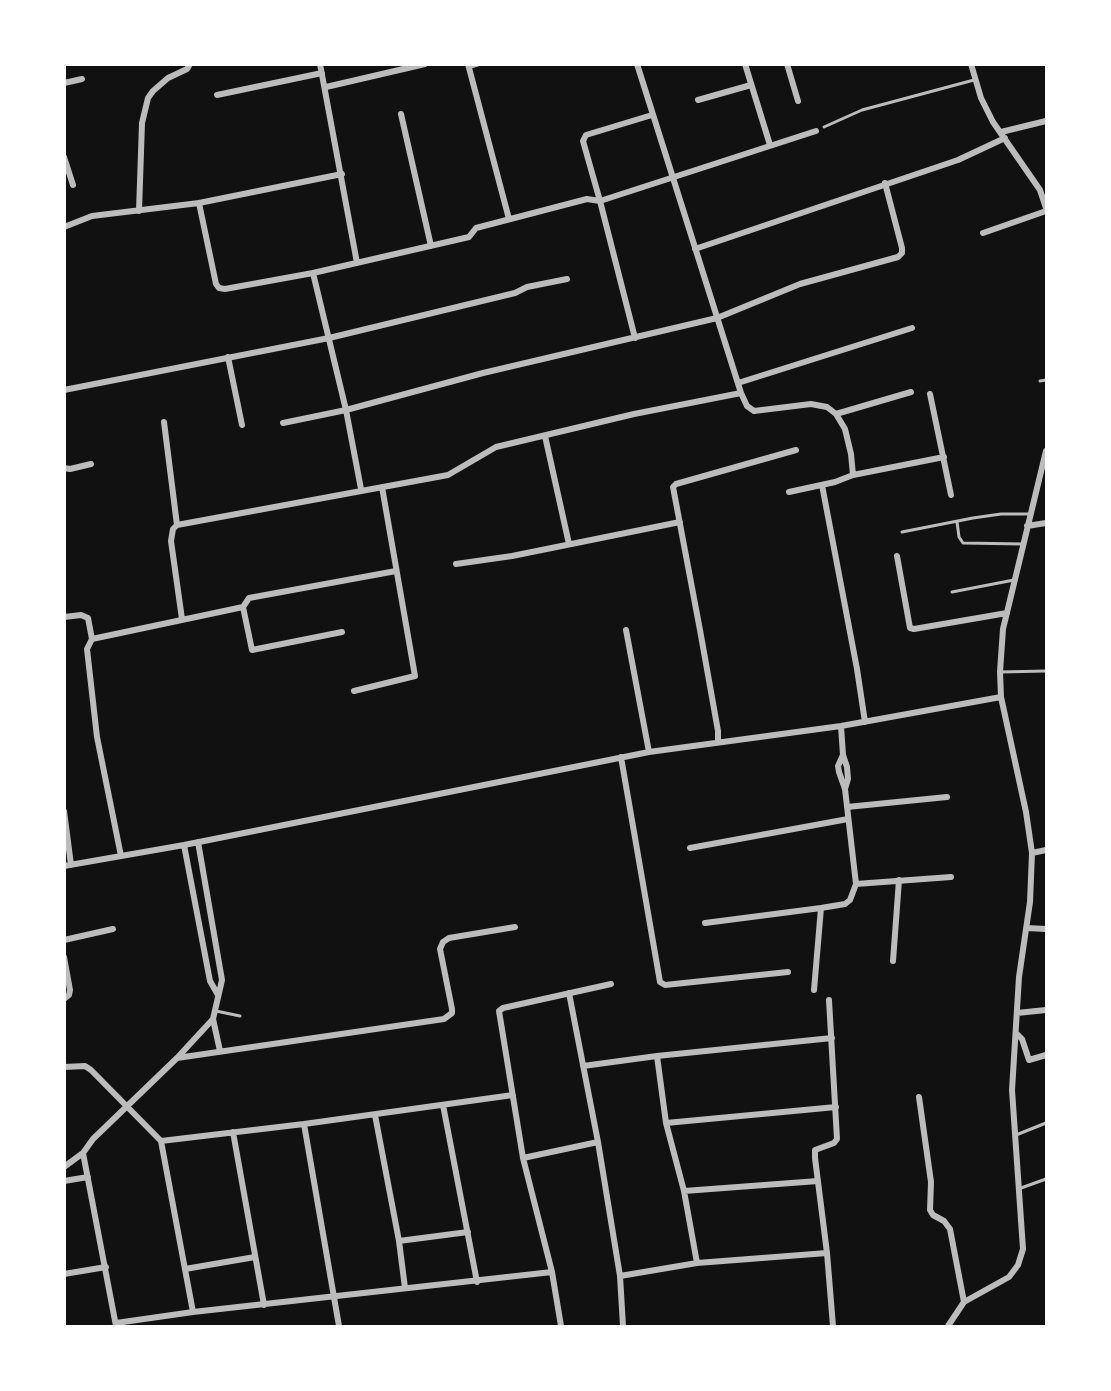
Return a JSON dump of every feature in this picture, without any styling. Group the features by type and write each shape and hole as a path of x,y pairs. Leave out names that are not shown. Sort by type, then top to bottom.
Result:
{"street":[{"path":"139,211 142,123 148,98 168,78 187,69 190,64"},
{"path":"320,64 357,263"},
{"path":"326,87 425,64"},
{"path":"637,64 741,393 751,411 811,404 827,407 836,414 845,429 853,475"},
{"path":"745,64 770,145"},
{"path":"787,64 798,101"},
{"path":"971,64 974,80 985,106 1003,135 1043,189 1047,209 983,233"},
{"path":"469,66 509,219"},
{"path":"217,95 322,73"},
{"path":"64,83 82,79"},
{"path":"698,100 751,85"},
{"path":"401,114 430,246"},
{"path":"635,338 583,138 586,135 652,115"},
{"path":"695,249 958,159 1003,135 1047,121"},
{"path":"199,203 216,284 219,288 225,289 312,273 469,237 476,228 586,199 600,201 816,130"},
{"path":"64,157 73,185"},
{"path":"64,227 92,216 199,203 342,174"},
{"path":"283,423 346,410 464,378 717,318 800,284 898,257 902,253 902,248 885,183"},
{"path":"312,273 346,410 361,489"},
{"path":"64,390 329,338 495,298 527,287 567,279"},
{"path":"738,383 912,328"},
{"path":"228,357 242,425"},
{"path":"836,414 911,392"},
{"path":"182,619 171,541 172,529 177,525 361,489 448,475 496,447 634,414 741,393"},
{"path":"930,394 951,495"},
{"path":"164,422 177,525"},
{"path":"545,436 569,544"},
{"path":"718,741 673,487 676,484 796,450"},
{"path":"948,1326 964,1302 1010,1277 1018,1265 1023,1249 1012,1090 1019,977 1028,928 1032,853 1026,812 1001,697 1000,672 1003,629 1046,453"},
{"path":"789,492 853,475 944,457"},
{"path":"64,468 70,469 91,464"},
{"path":"822,485 865,722"},
{"path":"354,691 415,676 382,487"},
{"path":"456,564 680,522"},
{"path":"1027,526 1047,523"},
{"path":"897,556 910,628 1007,613"},
{"path":"92,639 243,607 249,598 396,571"},
{"path":"243,607 252,650 342,632"},
{"path":"64,617 81,615 88,618 92,639 87,649 97,737 121,856"},
{"path":"626,630 649,752"},
{"path":"64,811 68,866 184,845 621,757 718,741 841,726 1001,697"},
{"path":"705,923 821,908 850,900 856,884 845,789 848,779 847,767 843,755 841,726"},
{"path":"621,757 660,982 665,985 788,972"},
{"path":"847,807 947,797"},
{"path":"690,848 848,819"},
{"path":"198,842 222,980 213,1019 220,1051"},
{"path":"184,845 210,981 218,995"},
{"path":"1032,853 1047,850"},
{"path":"856,884 951,877"},
{"path":"893,962 899,880"},
{"path":"814,990 821,908"},
{"path":"177,1058 444,1019 452,1013 452,1009 440,949 443,942 449,938 515,927"},
{"path":"1028,928 1047,929"},
{"path":"64,940 113,929"},
{"path":"64,957 70,990 69,995 64,999"},
{"path":"561,1326 552,1272 524,1158 499,1011 503,1008 611,984"},
{"path":"569,993 598,1142 620,1276 623,1326"},
{"path":"829,1000 837,1139 834,1143 814,1149 827,1253 832,1326"},
{"path":"1017,1013 1047,1010"},
{"path":"64,1167 83,1153 93,1139 177,1058 213,1019"},
{"path":"1016,1033 1022,1039 1029,1060 1047,1055"},
{"path":"583,1066 832,1038"},
{"path":"657,1056 666,1123 684,1191 697,1263"},
{"path":"64,1067 86,1066 161,1141 194,1312"},
{"path":"161,1141 513,1095"},
{"path":"919,1097 932,1182 930,1210 950,1229 964,1302"},
{"path":"443,1105 477,1282"},
{"path":"666,1123 836,1107"},
{"path":"375,1114 399,1241 405,1288"},
{"path":"304,1124 339,1326"},
{"path":"233,1132 264,1305"},
{"path":"524,1158 598,1142"},
{"path":"83,1153 116,1325 194,1312 552,1272"},
{"path":"64,1181 88,1177"},
{"path":"684,1191 818,1181"},
{"path":"399,1241 468,1232"},
{"path":"620,1276 697,1263 827,1253"},
{"path":"185,1269 255,1257"},
{"path":"64,1274 106,1268"}],"lane":[{"path":"469,66 481,64"},
{"path":"824,127 862,110 974,80"},
{"path":"1040,381 1047,380"},
{"path":"902,532 1002,514 1030,514"},
{"path":"957,522 959,537 963,543 1023,544"},
{"path":"952,592 1014,580"},
{"path":"1000,672 1047,671"},
{"path":"214,1011 240,1016"},
{"path":"1014,1135 1047,1123"},
{"path":"1019,1189 1047,1179"}]}
